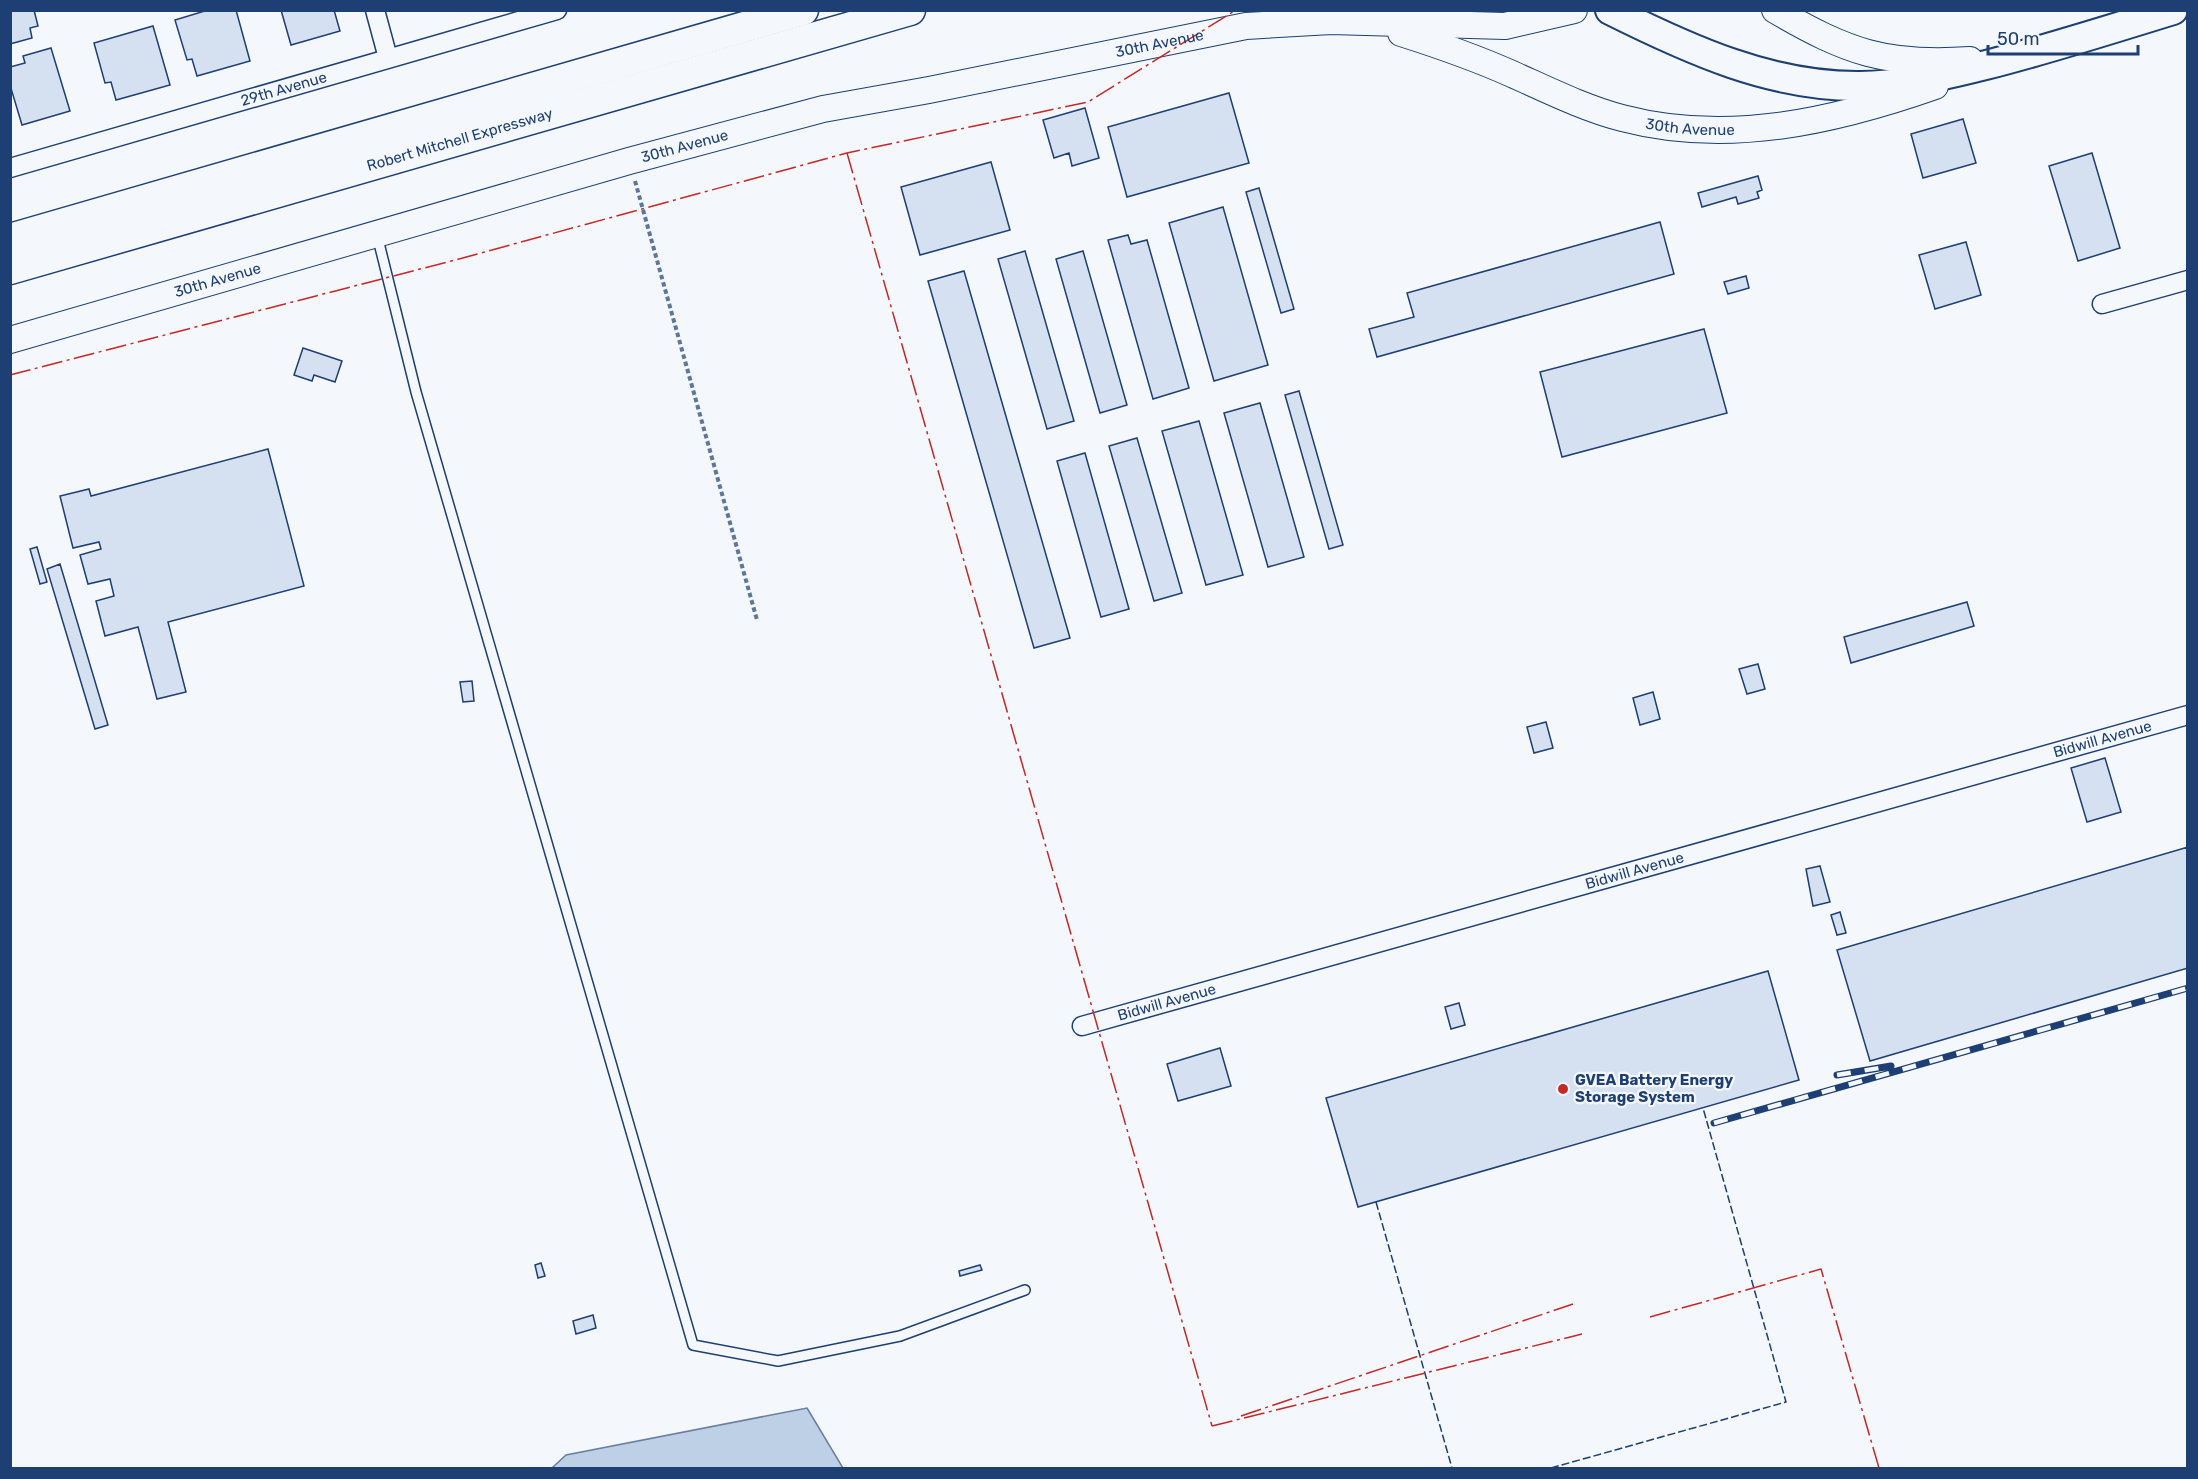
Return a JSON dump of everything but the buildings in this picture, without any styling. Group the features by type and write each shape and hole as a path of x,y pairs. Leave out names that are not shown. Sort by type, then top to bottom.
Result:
{"highway":[{"name":"Robert Mitchell Expressway","path":"10,239 803,10"},
{"name":"Robert Mitchell Expressway","path":"10,269 910,10"}],"main road":[{"name":"30th Avenue","path":"10,340 629,160 823,109 1246,26 1300,21 1505,26 1574,10"},
{"path":"1610,10 1690,48 1735,64 1780,77 1822,83 1860,86 1896,84 1939,77 2016,57"},
{"name":"30th Avenue","path":"1775,10 1827,39 1873,56 1937,62 2016,57"},
{"name":"30th Avenue","path":"1372,24 1464,54 1577,102 1621,117 1694,131 1786,126 1836,116 1904,97 2016,57 2174,10"}],"street":[{"path":"375,10 388,58"},
{"name":"29th Avenue","path":"10,168 557,10"},
{"path":"2102,304 2187,280"},
{"name":"Bidwill Avenue","path":"1082,1026 2187,715"}],"lane":[{"path":"377,235 419,403 693,1345 778,1361 900,1336 1025,1290"}],"path":[{"path":"629,160 757,620"}],"water":[{"path":"807,1408 843,1468 552,1468 566,1455"}],"railway":[{"path":"1714,1123 2188,988"},
{"path":"1837,1075 1891,1066"}],"fence":[{"path":"1551,1468 1786,1402 1703,1108"},
{"path":"1376,1202 1452,1468"}],"power":[{"path":"10,375 459,259 847,153 1088,102 1236,10"},
{"path":"847,153 1212,1426"},
{"path":"1650,1317 1821,1269 1879,1468"},
{"path":"1241,1416 1573,1304"},
{"path":"1212,1426 1582,1334"}],"place":[{"name":"GVEA Battery Energy Storage System","path":"1563,1089"}]}
